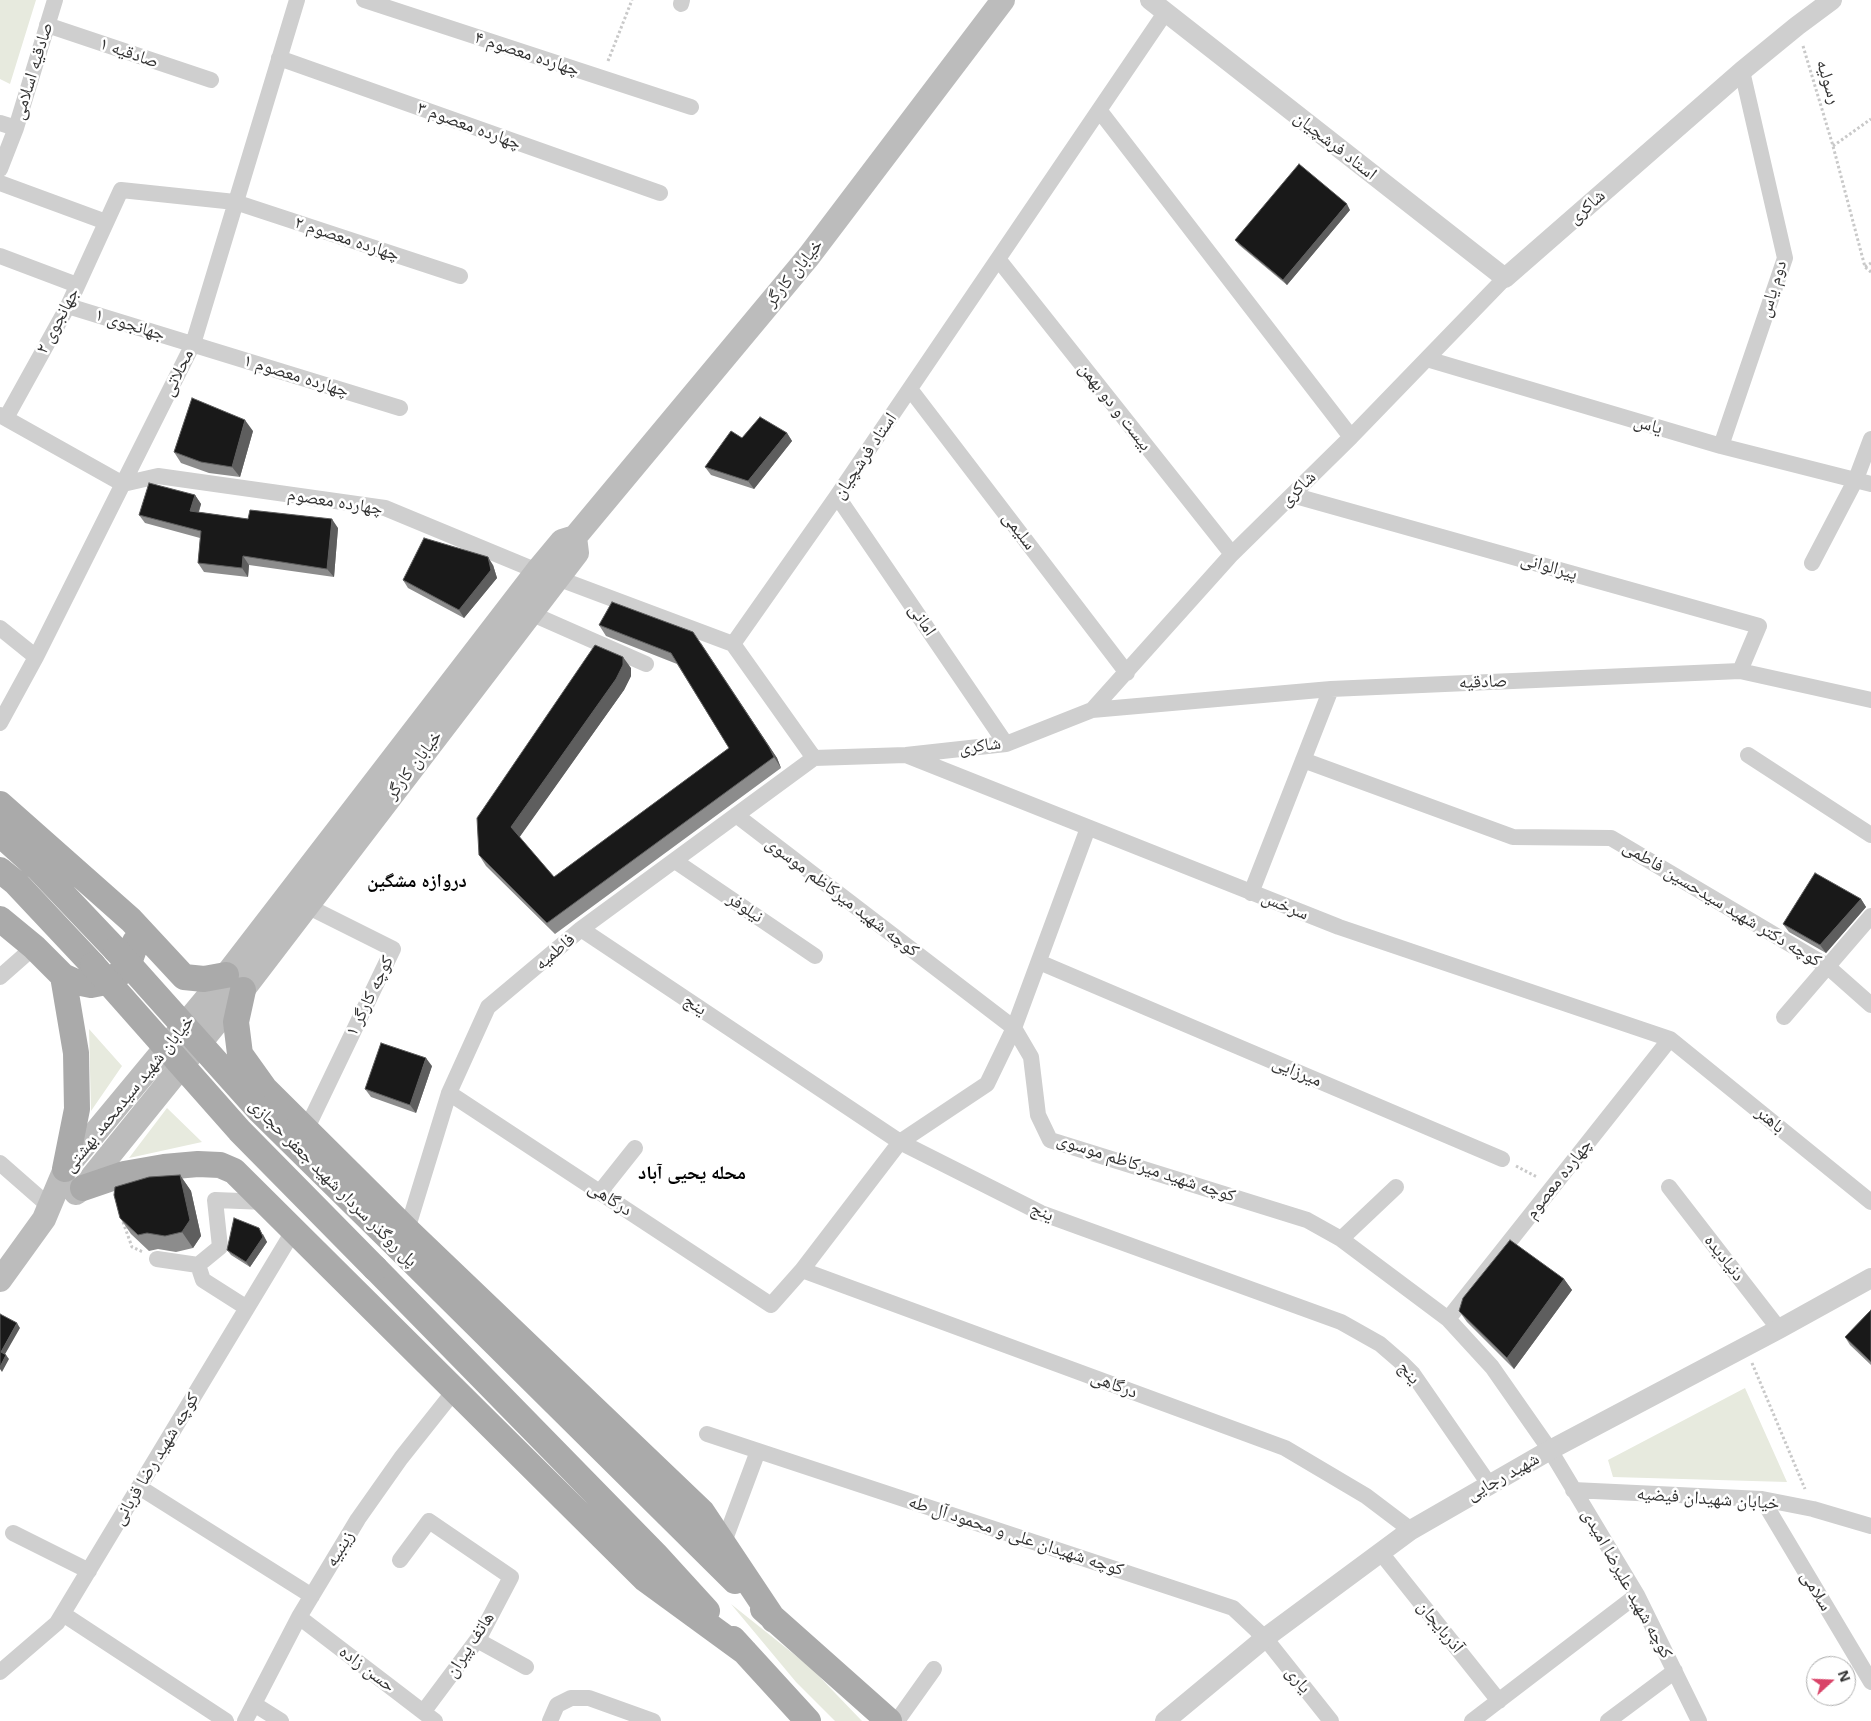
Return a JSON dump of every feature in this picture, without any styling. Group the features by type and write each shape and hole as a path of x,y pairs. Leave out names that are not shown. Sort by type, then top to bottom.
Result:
{"main road":[{"name":"خیابان کارگر","path":"234,983 307,906 530,614 562,542 575,537 809,256 1003,0"},
{"name":"خیابان کارگر","path":"234,983 547,575"},
{"path":"0,804 131,920 184,977 234,983 240,1054 265,1089 306,1130 402,1239 702,1512 724,1542 774,1620 889,1721"},
{"name":"پل روگذر سردار شهید جعفر حجازی","path":"0,834 38,868 116,950 260,1111 402,1239 774,1620"},
{"name":"پل روگذر سردار شهید جعفر حجازی","path":"0,870 16,883 93,965 239,1130 655,1554 745,1652"},
{"path":"0,919 34,947 63,976 76,982 92,985 106,982 119,974 129,963 134,949 135,934 131,920"},
{"path":"63,976 76,1053 77,1110 65,1168"},
{"name":"خیابان شهید سیدمحمد بهشتی","path":"0,1280 46,1212 65,1168 234,983"},
{"name":"خیابان شهید سیدمحمد بهشتی","path":"46,1212 83,1188 234,983"},
{"path":"83,1188 124,1174 164,1167 198,1164 220,1165 234,1171 645,1580 745,1652 808,1721"},
{"path":"352,1288 370,1256 385,1241 402,1239"}],"street":[{"name":"صادقیه اسلامی","path":"0,169 16,128 55,0"},
{"name":"محلاتی","path":"0,723 36,657 193,344 234,202 297,0"},
{"name":"چهارده معصوم ۴","path":"364,0 691,107"},
{"name":"استاد فرشچیان","path":"1150,0 1505,278"},
{"name":"شاکری","path":"814,758 906,755 1006,744 1092,710 1232,554 1351,437 1505,278 1742,71 1827,1"},
{"name":"استاد فرشچیان","path":"733,644 838,496 1165,13"},
{"name":"صادقیه ۱","path":"47,26 211,80"},
{"name":"چهارده معصوم ۳","path":"279,58 660,193"},
{"name":"دوم یاس","path":"1721,446 1785,258 1742,71"},
{"path":"1099,110 1351,437"},
{"path":"0,122 16,128"},
{"path":"0,183 106,222"},
{"name":"جهانجوی ۲","path":"3,417 68,306 121,190 234,202"},
{"name":"چهارده معصوم ۲","path":"234,202 460,276"},
{"path":"0,256 77,285"},
{"name":"بیست و دو بهمن","path":"998,259 1232,554"},
{"name":"جهانجوی ۱","path":"68,306 193,344"},
{"name":"چهارده معصوم ۱","path":"193,344 400,408"},
{"name":"یاس","path":"1427,359 1721,446 1863,482"},
{"name":"سلیمی","path":"910,388 1127,673"},
{"path":"3,417 123,484"},
{"path":"1812,562 1863,482 1871,439"},
{"name":"چهارده معصوم","path":"123,484 158,476 385,508 547,575"},
{"name":"پیرالوانی","path":"1292,495 1759,626 1740,671"},
{"name":"امانی","path":"838,496 1006,744"},
{"path":"547,575 733,644 814,758"},
{"path":"530,614 646,664"},
{"path":"0,628 36,657"},
{"name":"صادقیه","path":"1092,710 1331,689 1740,671 1871,700"},
{"path":"1251,893 1331,689"},
{"name":"سرخس","path":"906,755 1338,928 1670,1039"},
{"path":"1748,755 1871,835"},
{"name":"فاطمیه","path":"402,1239 449,1093 488,1007 581,929 814,758"},
{"name":"کوچه دکتر شهید سیدحسین فاطمی","path":"1303,760 1514,837 1611,838 1827,966 1871,1006"},
{"name":"کوچه شهید میرکاظم موسوی","path":"736,815 1014,1028 1031,1057 1038,1115 1050,1140 1307,1220 1341,1239 1448,1319 1492,1367 1550,1450"},
{"path":"802,1270 900,1142 986,1084 1014,1028 1088,828"},
{"name":"نیلوفر","path":"675,861 815,956"},
{"name":"کوچه کارگر ۱","path":"306,1130 393,949 307,906"},
{"path":"1784,1017 1871,916"},
{"name":"ینج","path":"581,929 900,1142 1041,1213 1341,1322 1380,1344 1413,1374 1489,1484"},
{"path":"0,977 34,947"},
{"name":"میرزایی","path":"1040,962 1502,1159"},
{"name":"چهارده معصوم","path":"1448,1319 1670,1039"},
{"name":"باهنر","path":"1670,1039 1871,1202"},
{"name":"درگاهی","path":"449,1093 771,1305 802,1270 1286,1448 1366,1496 1411,1530"},
{"path":"600,1192 635,1148"},
{"path":"0,1163 46,1212"},
{"path":"1341,1239 1396,1187"},
{"name":"دنیادیده","path":"1669,1187 1779,1329"},
{"path":"157,1259 198,1265 220,1247 215,1200 266,1202"},
{"name":"کوچه شهید رضا قربانی","path":"0,1672 58,1623 294,1230"},
{"path":"198,1265 203,1280 247,1308"},
{"name":"شهید رجایی","path":"1165,1721 1265,1638 1411,1530 1550,1450 1779,1329 1869,1284"},
{"name":"زینبیه","path":"245,1721 299,1617 358,1519 401,1458 455,1390"},
{"name":"کوچه شهیدان علی و محمود آل طه","path":"707,1434 1233,1608 1265,1638"},
{"name":"کوچه شهید علیرضا امیدی","path":"1550,1450 1638,1596 1699,1721"},
{"path":"724,1542 758,1451"},
{"path":"139,1487 312,1596"},
{"name":"خیابان شهیدان فیضیه","path":"1573,1490 1762,1499 1813,1509 1871,1526"},
{"name":"سلامی","path":"1762,1499 1871,1682"},
{"name":"هاتف پیران","path":"400,1560 429,1521 511,1576 477,1640 429,1716"},
{"path":"13,1532 89,1571"},
{"name":"آذربایجان","path":"1381,1553 1499,1701"},
{"path":"1472,1721 1638,1596"},
{"path":"63,1614 226,1721"},
{"name":"حسن زاده","path":"299,1617 429,1716"},
{"name":"یاری","path":"1265,1638 1331,1721"},
{"path":"477,1640 526,1667"},
{"path":"897,1721 934,1669"},
{"path":"1608,1721 1676,1671"},
{"path":"550,1721 557,1705 571,1698 589,1698 653,1721"},
{"path":"254,1704 281,1721"}],"path":[{"path":"601,78 632,0"},
{"name":"رسولیه","path":"1797,26 1833,146 1865,267"},
{"path":"1833,146 1871,119"},
{"path":"1871,262 1865,267 1871,272"},
{"path":"1502,1159 1554,1185"},
{"path":"120,1215 132,1247 157,1259"},
{"path":"1745,1347 1813,1509"}],"shaded area":[{"path":"0,0 36,0 10,84 0,79"},
{"path":"89,1029 122,1066 91,1111"},
{"path":"167,1108 202,1142 129,1158"},
{"path":"1745,1388 1787,1482 1613,1477 1608,1460"},
{"path":"731,1604 810,1667 862,1721 835,1721 796,1682"}],"building":[{"path":"1299,164 1347,204 1283,280 1235,240"},
{"path":"192,398 245,420 232,467 201,462 174,452"},
{"path":"760,417 787,433 748,481 705,467 731,431 742,438"},
{"path":"149,483 195,495 190,511 248,519 250,510 332,519 327,569 243,556 242,568 198,563 201,531 139,515"},
{"path":"424,538 488,557 491,570 459,610 403,580"},
{"path":"612,602 693,632 774,757 547,923 479,855 477,818 595,645 623,657 623,665 616,679 511,827 554,877 729,748 671,653 599,625"},
{"path":"1815,873 1861,899 1820,945 1783,924"},
{"path":"381,1043 426,1058 410,1105 365,1089"},
{"path":"180,1175 190,1220 182,1232 165,1236 147,1233 138,1235 120,1218 114,1195 115,1187 149,1177"},
{"path":"234,1218 259,1228 263,1237 246,1262 227,1250"},
{"path":"1510,1240 1564,1279 1507,1358 1459,1311 1463,1298"},
{"path":"1871,1310 1871,1362 1845,1337"},
{"path":"0,1314 17,1323 1,1352 6,1355 0,1367"}],"district":[{"name":"دروازه مشگین","path":"417,882"},
{"name":"محله یحیی آباد","path":"692,1174"}]}
